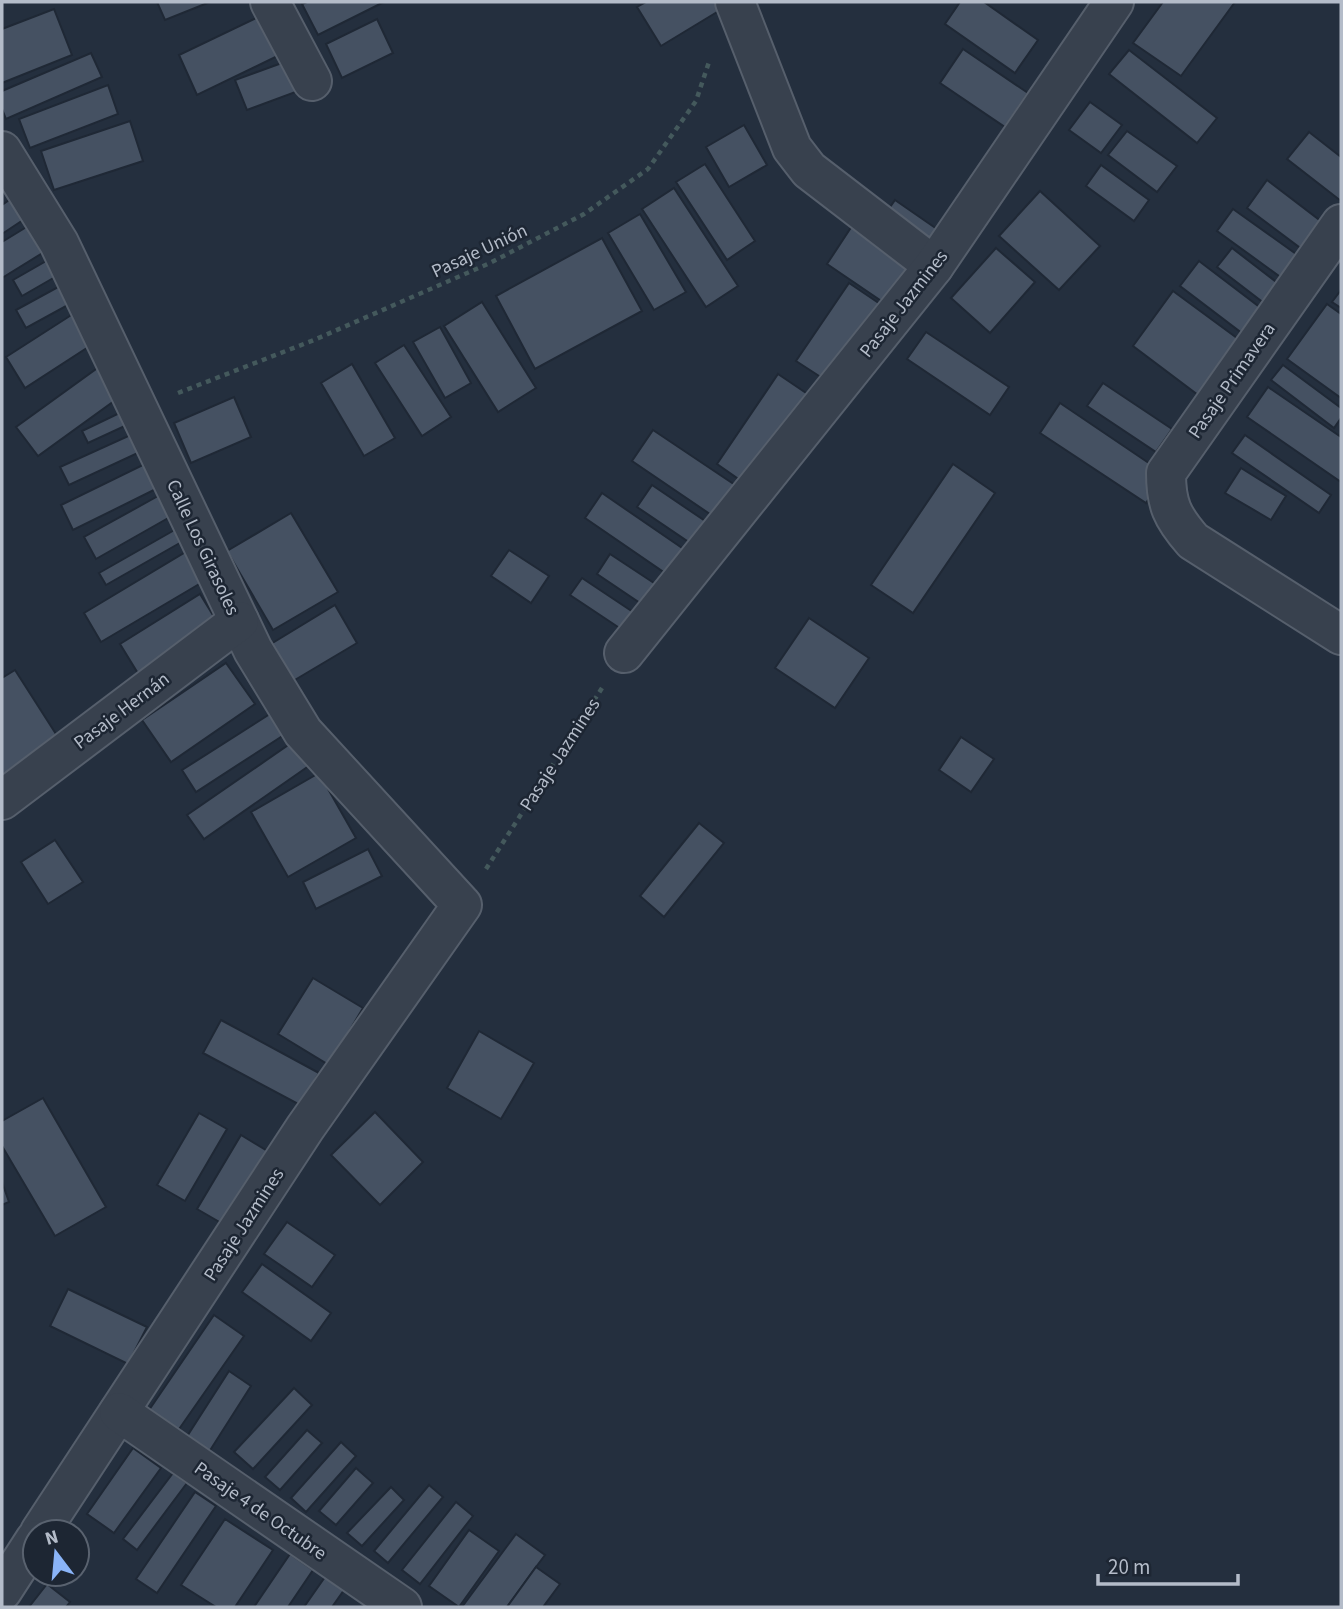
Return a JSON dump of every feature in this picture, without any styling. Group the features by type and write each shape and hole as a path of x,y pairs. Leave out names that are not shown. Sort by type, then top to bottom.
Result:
{"street":[{"path":"270,2 312,81"},
{"path":"735,2 792,148 809,170 934,266"},
{"name":"Pasaje Jazmines","path":"624,653 934,266 1114,2"},
{"name":"Calle Los Girasoles","path":"2,151 59,243 239,621 303,732 462,905"},
{"name":"Pasaje Primavera","path":"1341,224 1166,473 1166,499 1177,523 1192,541 1341,635"},
{"name":"Pasaje Hernán","path":"2,800 239,621"},
{"name":"Pasaje Jazmines","path":"49,1518 305,1128 462,905"},
{"name":"Pasaje 4 de Octubre","path":"119,1412 402,1607"},
{"path":"2,1591 21,1562"}],"path":[{"name":"Pasaje Unión","path":"138,409 314,340 490,263 584,214 648,169 696,101 713,51"},
{"name":"Pasaje Jazmines","path":"462,905 624,653"}],"building":[{"path":"157,2 210,2 165,20"},
{"path":"384,2 318,35 302,4"},
{"path":"646,2 717,2 722,9 661,46 637,7"},
{"path":"960,2 984,2 1038,40 1015,73 945,24"},
{"path":"1163,2 1235,2 1181,76 1133,43"},
{"path":"54,9 72,55 2,83 2,29"},
{"path":"273,10 292,49 197,95 179,55"},
{"path":"377,19 393,53 342,78 326,44"},
{"path":"963,49 1028,93 1005,127 940,83"},
{"path":"1129,50 1217,118 1197,143 1109,74"},
{"path":"91,53 102,77 6,119 2,109 2,91"},
{"path":"290,60 301,90 247,110 235,80"},
{"path":"108,85 118,114 30,148 19,119"},
{"path":"1090,102 1122,125 1101,153 1069,130"},
{"path":"130,121 143,161 54,190 41,151"},
{"path":"744,125 767,165 729,187 706,147"},
{"path":"1127,131 1177,166 1157,192 1108,155"},
{"path":"1309,132 1341,157 1341,201 1287,159"},
{"path":"705,164 755,241 727,260 676,182"},
{"path":"1101,165 1149,200 1134,221 1086,186"},
{"path":"1267,180 1339,235 1319,262 1247,208"},
{"path":"674,188 738,286 706,307 642,209"},
{"path":"1040,191 1100,246 1059,290 999,236"},
{"path":"18,194 32,214 2,234 2,205"},
{"path":"895,200 947,236 932,259 879,223"},
{"path":"1233,209 1313,266 1297,289 1217,231"},
{"path":"640,214 686,292 654,310 608,233"},
{"path":"33,223 49,249 2,278 2,242"},
{"path":"852,226 927,278 902,315 827,264"},
{"path":"602,238 642,311 535,369 496,296"},
{"path":"996,248 1035,282 990,333 951,298"},
{"path":"1232,248 1292,294 1277,313 1217,267"},
{"path":"60,253 69,269 22,296 13,280"},
{"path":"1199,261 1274,318 1255,343 1180,286"},
{"path":"69,281 79,299 26,328 16,310"},
{"path":"849,283 889,310 836,387 796,361"},
{"path":"1341,290 1341,308 1332,302"},
{"path":"1173,291 1260,355 1218,410 1133,346"},
{"path":"482,302 536,388 498,412 444,326"},
{"path":"1327,304 1341,314 1341,398 1287,359"},
{"path":"76,312 96,342 25,388 6,357"},
{"path":"440,327 471,383 445,398 413,342"},
{"path":"926,332 1009,387 990,415 907,359"},
{"path":"404,345 451,417 422,436 375,363"},
{"path":"110,359 132,388 38,456 16,427"},
{"path":"352,364 395,438 364,456 321,383"},
{"path":"1283,365 1341,408 1341,418 1334,428 1271,380"},
{"path":"778,374 812,397 750,487 717,464"},
{"path":"1103,383 1172,429 1156,452 1087,406"},
{"path":"1268,387 1341,437 1341,482 1247,417"},
{"path":"234,397 251,437 191,463 174,423"},
{"path":"1060,403 1165,474 1146,503 1040,433"},
{"path":"134,406 140,419 88,443 82,431"},
{"path":"148,427 155,445 69,485 60,467"},
{"path":"653,430 747,493 726,525 632,461"},
{"path":"1245,435 1331,495 1319,513 1232,453"},
{"path":"155,459 166,484 73,530 61,505"},
{"path":"953,464 995,493 913,613 871,585"},
{"path":"1241,468 1286,496 1271,520 1225,493"},
{"path":"652,485 717,529 702,551 637,507"},
{"path":"602,493 685,550 668,575 585,518"},
{"path":"158,496 170,517 96,559 84,537"},
{"path":"291,513 338,592 273,630 227,551"},
{"path":"178,528 185,540 106,585 99,573"},
{"path":"189,550 206,580 101,642 84,613"},
{"path":"509,550 549,576 531,603 491,576"},
{"path":"610,554 660,587 646,607 597,574"},
{"path":"582,578 639,616 627,633 570,595"},
{"path":"200,594 219,625 139,675 120,644"},
{"path":"335,605 357,643 283,687 261,650"},
{"path":"809,618 869,658 835,708 775,668"},
{"path":"226,663 255,704 171,762 142,720"},
{"path":"15,670 63,745 2,783 2,678"},
{"path":"273,712 287,733 196,792 182,770"},
{"path":"961,737 994,759 971,792 939,770"},
{"path":"297,739 313,763 204,839 187,815"},
{"path":"319,773 356,838 288,877 251,812"},
{"path":"699,823 724,843 664,917 640,896"},
{"path":"55,840 83,882 48,904 21,862"},
{"path":"368,849 382,876 316,909 303,882"},
{"path":"313,978 363,1008 329,1065 278,1034"},
{"path":"221,1020 319,1073 300,1105 203,1053"},
{"path":"479,1031 534,1063 501,1119 447,1088"},
{"path":"43,1098 106,1207 55,1236 2,1146 2,1121"},
{"path":"375,1112 423,1162 380,1205 331,1155"},
{"path":"199,1113 227,1129 185,1201 157,1185"},
{"path":"241,1135 279,1158 235,1231 197,1209"},
{"path":"2,1182 9,1202 2,1205"},
{"path":"287,1222 335,1255 312,1287 264,1254"},
{"path":"262,1264 331,1313 311,1341 242,1292"},
{"path":"68,1289 147,1327 128,1364 50,1326"},
{"path":"214,1315 244,1336 177,1432 147,1413"},
{"path":"229,1371 251,1386 209,1452 186,1438"},
{"path":"294,1388 312,1405 253,1469 234,1452"},
{"path":"307,1430 322,1443 280,1490 265,1477"},
{"path":"341,1442 356,1456 306,1512 291,1498"},
{"path":"133,1448 161,1468 114,1533 87,1514"},
{"path":"356,1468 373,1483 336,1525 319,1511"},
{"path":"173,1473 187,1483 137,1550 123,1539"},
{"path":"429,1485 443,1497 388,1563 374,1551"},
{"path":"391,1487 404,1500 362,1546 347,1533"},
{"path":"195,1492 216,1506 157,1593 136,1579"},
{"path":"456,1502 473,1516 420,1584 402,1570"},
{"path":"225,1519 273,1550 235,1607 216,1607 181,1585"},
{"path":"469,1530 499,1551 459,1607 429,1586"},
{"path":"516,1534 545,1555 507,1607 462,1607"},
{"path":"290,1554 313,1570 288,1607 254,1607"},
{"path":"536,1567 560,1584 543,1607 507,1607"},
{"path":"325,1577 344,1590 332,1607 304,1607"},
{"path":"44,1588 52,1588 70,1602 66,1607 29,1607"}]}
